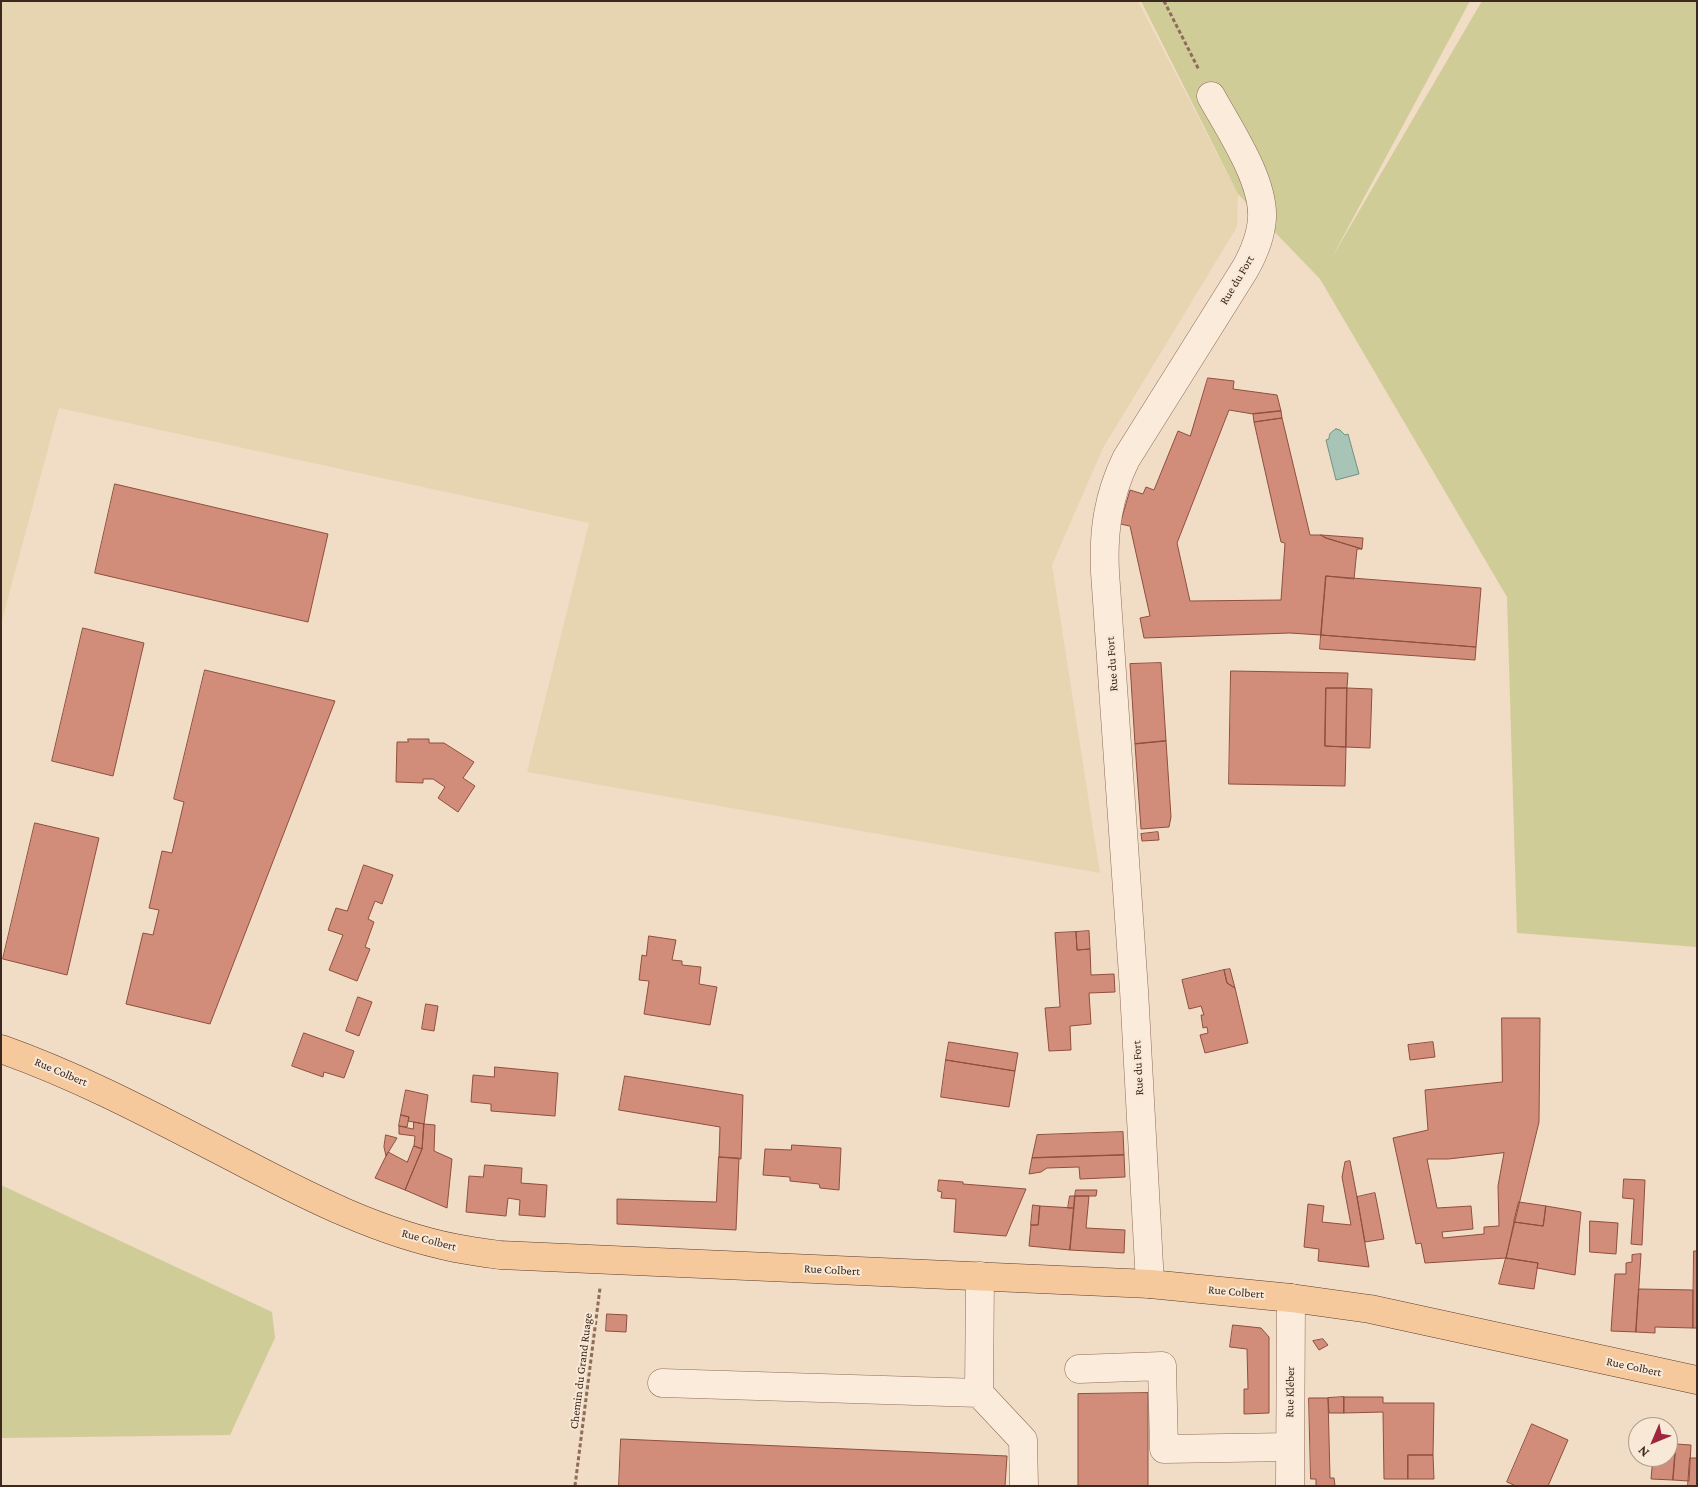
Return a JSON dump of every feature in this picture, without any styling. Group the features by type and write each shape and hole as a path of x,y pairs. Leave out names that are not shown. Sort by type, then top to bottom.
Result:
{"main road":[{"name":"Rue Colbert","path":"1,1049 36,1061 95,1086 296,1190 378,1226 455,1248 500,1255 1150,1284 1291,1298 1370,1309 1697,1380"}],"street":[{"name":"Rue du Fort","path":"1150,1284 1134,990 1107,592 1105,536 1109,503 1126,460 1245,269 1258,241 1262,209 1255,183 1246,160 1211,96"},
{"path":"980,1276 979,1393 1024,1440 1024,1486"},
{"name":"Rue Kléber","path":"1290,1486 1291,1298"},
{"path":"1079,1369 1162,1366 1164,1449 1289,1447"},
{"path":"662,1383 979,1393"}],"path":[{"path":"1164,1 1211,96"},
{"name":"Chemin du Grand Ruage","path":"576,1486 603,1259"}],"shaded area":[{"path":"1,1 1138,1 1238,194 1237,227 1103,448 1052,565 1100,873 527,772 589,523 59,408 1,624"},
{"path":"1141,1 1470,1 1331,259 1482,1 1697,1 1697,947 1517,933 1507,597 1320,279 1238,194"},
{"path":"1336,429 1345,435 1348,434 1359,474 1336,480 1326,440 1329,439 1329,435"},
{"path":"1,1185 272,1312 275,1338 230,1435 1,1438"}],"building":[{"path":"1208,378 1234,381 1233,389 1277,395 1281,411 1253,414 1229,410 1177,543 1190,601 1281,600 1285,543 1281,542 1254,422 1282,418 1310,535 1321,535 1362,549 1357,549 1354,579 1326,576 1321,635 1290,633 1144,638 1140,618 1150,616 1130,526 1120,524 1130,490 1143,494 1146,487 1154,490 1178,431 1190,436"},
{"path":"1281,411 1282,418 1254,422 1253,414"},
{"path":"115,484 328,534 308,622 95,573"},
{"path":"1321,535 1363,538 1362,549 1326,538"},
{"path":"1326,576 1481,588 1476,647 1321,635"},
{"path":"83,628 144,643 113,776 52,761"},
{"path":"1321,635 1476,647 1475,660 1320,649"},
{"path":"1161,663 1166,741 1135,744 1130,664"},
{"path":"205,670 335,701 210,1024 126,1004 143,933 153,935 159,910 149,908 162,851 172,853 184,802 174,799"},
{"path":"1231,671 1348,673 1347,688 1326,688 1325,746 1346,747 1345,786 1229,784"},
{"path":"1326,688 1347,688 1346,747 1325,746"},
{"path":"1347,688 1372,689 1370,748 1346,747"},
{"path":"408,739 429,739 429,743 444,743 474,762 463,778 475,786 458,812 438,798 445,787 433,779 423,779 423,783 396,782 397,742 408,742"},
{"path":"1166,741 1171,817 1169,827 1141,829 1135,744"},
{"path":"35,823 99,838 67,975 3,959"},
{"path":"1158,832 1159,840 1142,841 1141,834"},
{"path":"364,865 393,875 382,904 375,901 368,919 374,922 365,947 370,949 357,981 329,970 343,935 328,930 336,908 347,911"},
{"path":"1089,931 1090,949 1077,950 1076,932"},
{"path":"1076,932 1077,950 1090,949 1091,975 1114,974 1115,992 1089,993 1091,1024 1070,1026 1071,1050 1049,1051 1045,1008 1060,1007 1055,933"},
{"path":"649,936 676,940 672,960 682,961 682,965 701,967 699,984 717,987 710,1025 644,1014 649,981 639,980 642,955 646,956"},
{"path":"1230,969 1235,988 1227,983 1224,970"},
{"path":"1224,970 1227,983 1235,988 1248,1043 1205,1053 1200,1035 1208,1033 1207,1027 1203,1028 1201,1015 1204,1015 1201,1006 1189,1009 1182,980"},
{"path":"358,997 372,1002 359,1036 346,1031"},
{"path":"426,1004 438,1006 434,1031 422,1029"},
{"path":"1502,1018 1540,1018 1539,1122 1506,1258 1425,1263 1421,1243 1416,1244 1393,1138 1428,1130 1425,1090 1502,1082","holes":["1504,1153 1498,1186 1499,1226 1484,1227 1484,1234 1443,1238 1442,1232 1473,1229 1471,1206 1437,1208 1427,1159 1448,1159"]},
{"path":"304,1033 354,1051 344,1078 324,1072 323,1077 292,1066"},
{"path":"949,1042 1018,1053 1015,1071 946,1060"},
{"path":"1433,1042 1435,1057 1410,1060 1408,1045"},
{"path":"946,1060 1015,1071 1009,1107 941,1097"},
{"path":"495,1067 558,1073 555,1116 491,1111 491,1104 471,1102 473,1075 494,1077"},
{"path":"625,1076 743,1095 741,1159 719,1157 720,1127 619,1110"},
{"path":"406,1090 428,1095 424,1124 408,1121 409,1117 401,1115"},
{"path":"401,1115 409,1117 407,1127 399,1126"},
{"path":"414,1122 424,1124 422,1149 414,1146 415,1136 399,1134 399,1126 413,1129"},
{"path":"424,1124 435,1125 434,1151 452,1159 447,1208 405,1190 422,1149"},
{"path":"1123,1132 1124,1155 1032,1158 1037,1135"},
{"path":"386,1135 397,1138 386,1156 384,1147"},
{"path":"792,1145 841,1148 839,1190 820,1188 819,1184 790,1181 790,1177 763,1175 765,1149 791,1150"},
{"path":"414,1146 422,1149 405,1190 375,1178 388,1152 407,1162"},
{"path":"1124,1155 1125,1177 1080,1179 1079,1167 1047,1168 1041,1172 1029,1174 1032,1158"},
{"path":"719,1157 739,1158 736,1230 617,1224 617,1199 716,1202"},
{"path":"1350,1161 1369,1267 1318,1261 1319,1249 1304,1247 1308,1204 1324,1206 1322,1222 1351,1225 1342,1177 1345,1162"},
{"path":"485,1165 522,1168 521,1183 547,1185 545,1217 519,1215 520,1200 508,1198 506,1216 466,1212 469,1176 483,1177"},
{"path":"1624,1179 1645,1180 1642,1245 1631,1244 1634,1199 1623,1198"},
{"path":"939,1180 963,1182 963,1184 1026,1189 1006,1236 954,1232 956,1199 941,1198 942,1192 938,1191"},
{"path":"1076,1190 1097,1190 1096,1196 1075,1196"},
{"path":"1375,1193 1384,1239 1365,1242 1357,1197"},
{"path":"1070,1196 1075,1196 1074,1208 1068,1208"},
{"path":"1075,1196 1089,1196 1086,1228 1125,1230 1124,1253 1070,1250"},
{"path":"1519,1202 1546,1206 1543,1226 1514,1222"},
{"path":"1033,1205 1040,1206 1038,1225 1031,1225"},
{"path":"1040,1206 1074,1208 1070,1250 1029,1246 1031,1225 1038,1225"},
{"path":"1546,1206 1581,1212 1575,1275 1537,1268 1538,1263 1506,1258 1514,1222 1543,1226"},
{"path":"1590,1221 1618,1223 1616,1254 1590,1252"},
{"path":"1694,1251 1697,1251 1697,1328 1693,1328"},
{"path":"1641,1254 1636,1332 1611,1331 1615,1274 1626,1274 1626,1263 1632,1262 1632,1255"},
{"path":"1506,1258 1538,1263 1534,1289 1499,1284"},
{"path":"1639,1289 1693,1290 1693,1328 1655,1327 1655,1333 1636,1332"},
{"path":"607,1314 627,1315 626,1332 606,1331"},
{"path":"1233,1325 1261,1328 1269,1337 1269,1413 1244,1414 1244,1389 1248,1389 1247,1349 1230,1347"},
{"path":"1323,1339 1328,1345 1319,1350 1313,1341"},
{"path":"1148,1393 1148,1486 1078,1486 1078,1394"},
{"path":"1344,1397 1383,1397 1383,1403 1434,1403 1433,1455 1408,1455 1408,1479 1384,1479 1383,1412 1344,1413"},
{"path":"1344,1397 1344,1413 1329,1413 1328,1398"},
{"path":"1309,1398 1328,1398 1330,1478 1334,1478 1335,1486 1316,1486 1316,1479 1311,1479"},
{"path":"1532,1424 1568,1440 1548,1486 1516,1486 1507,1482"},
{"path":"621,1439 1007,1456 1005,1486 619,1486"},
{"path":"1678,1444 1691,1445 1689,1481 1673,1480 1674,1467 1678,1467"},
{"path":"1408,1455 1433,1455 1434,1479 1408,1479"},
{"path":"1690,1458 1697,1458 1697,1486 1688,1486"},
{"path":"1652,1467 1674,1467 1673,1480 1651,1479"}]}
